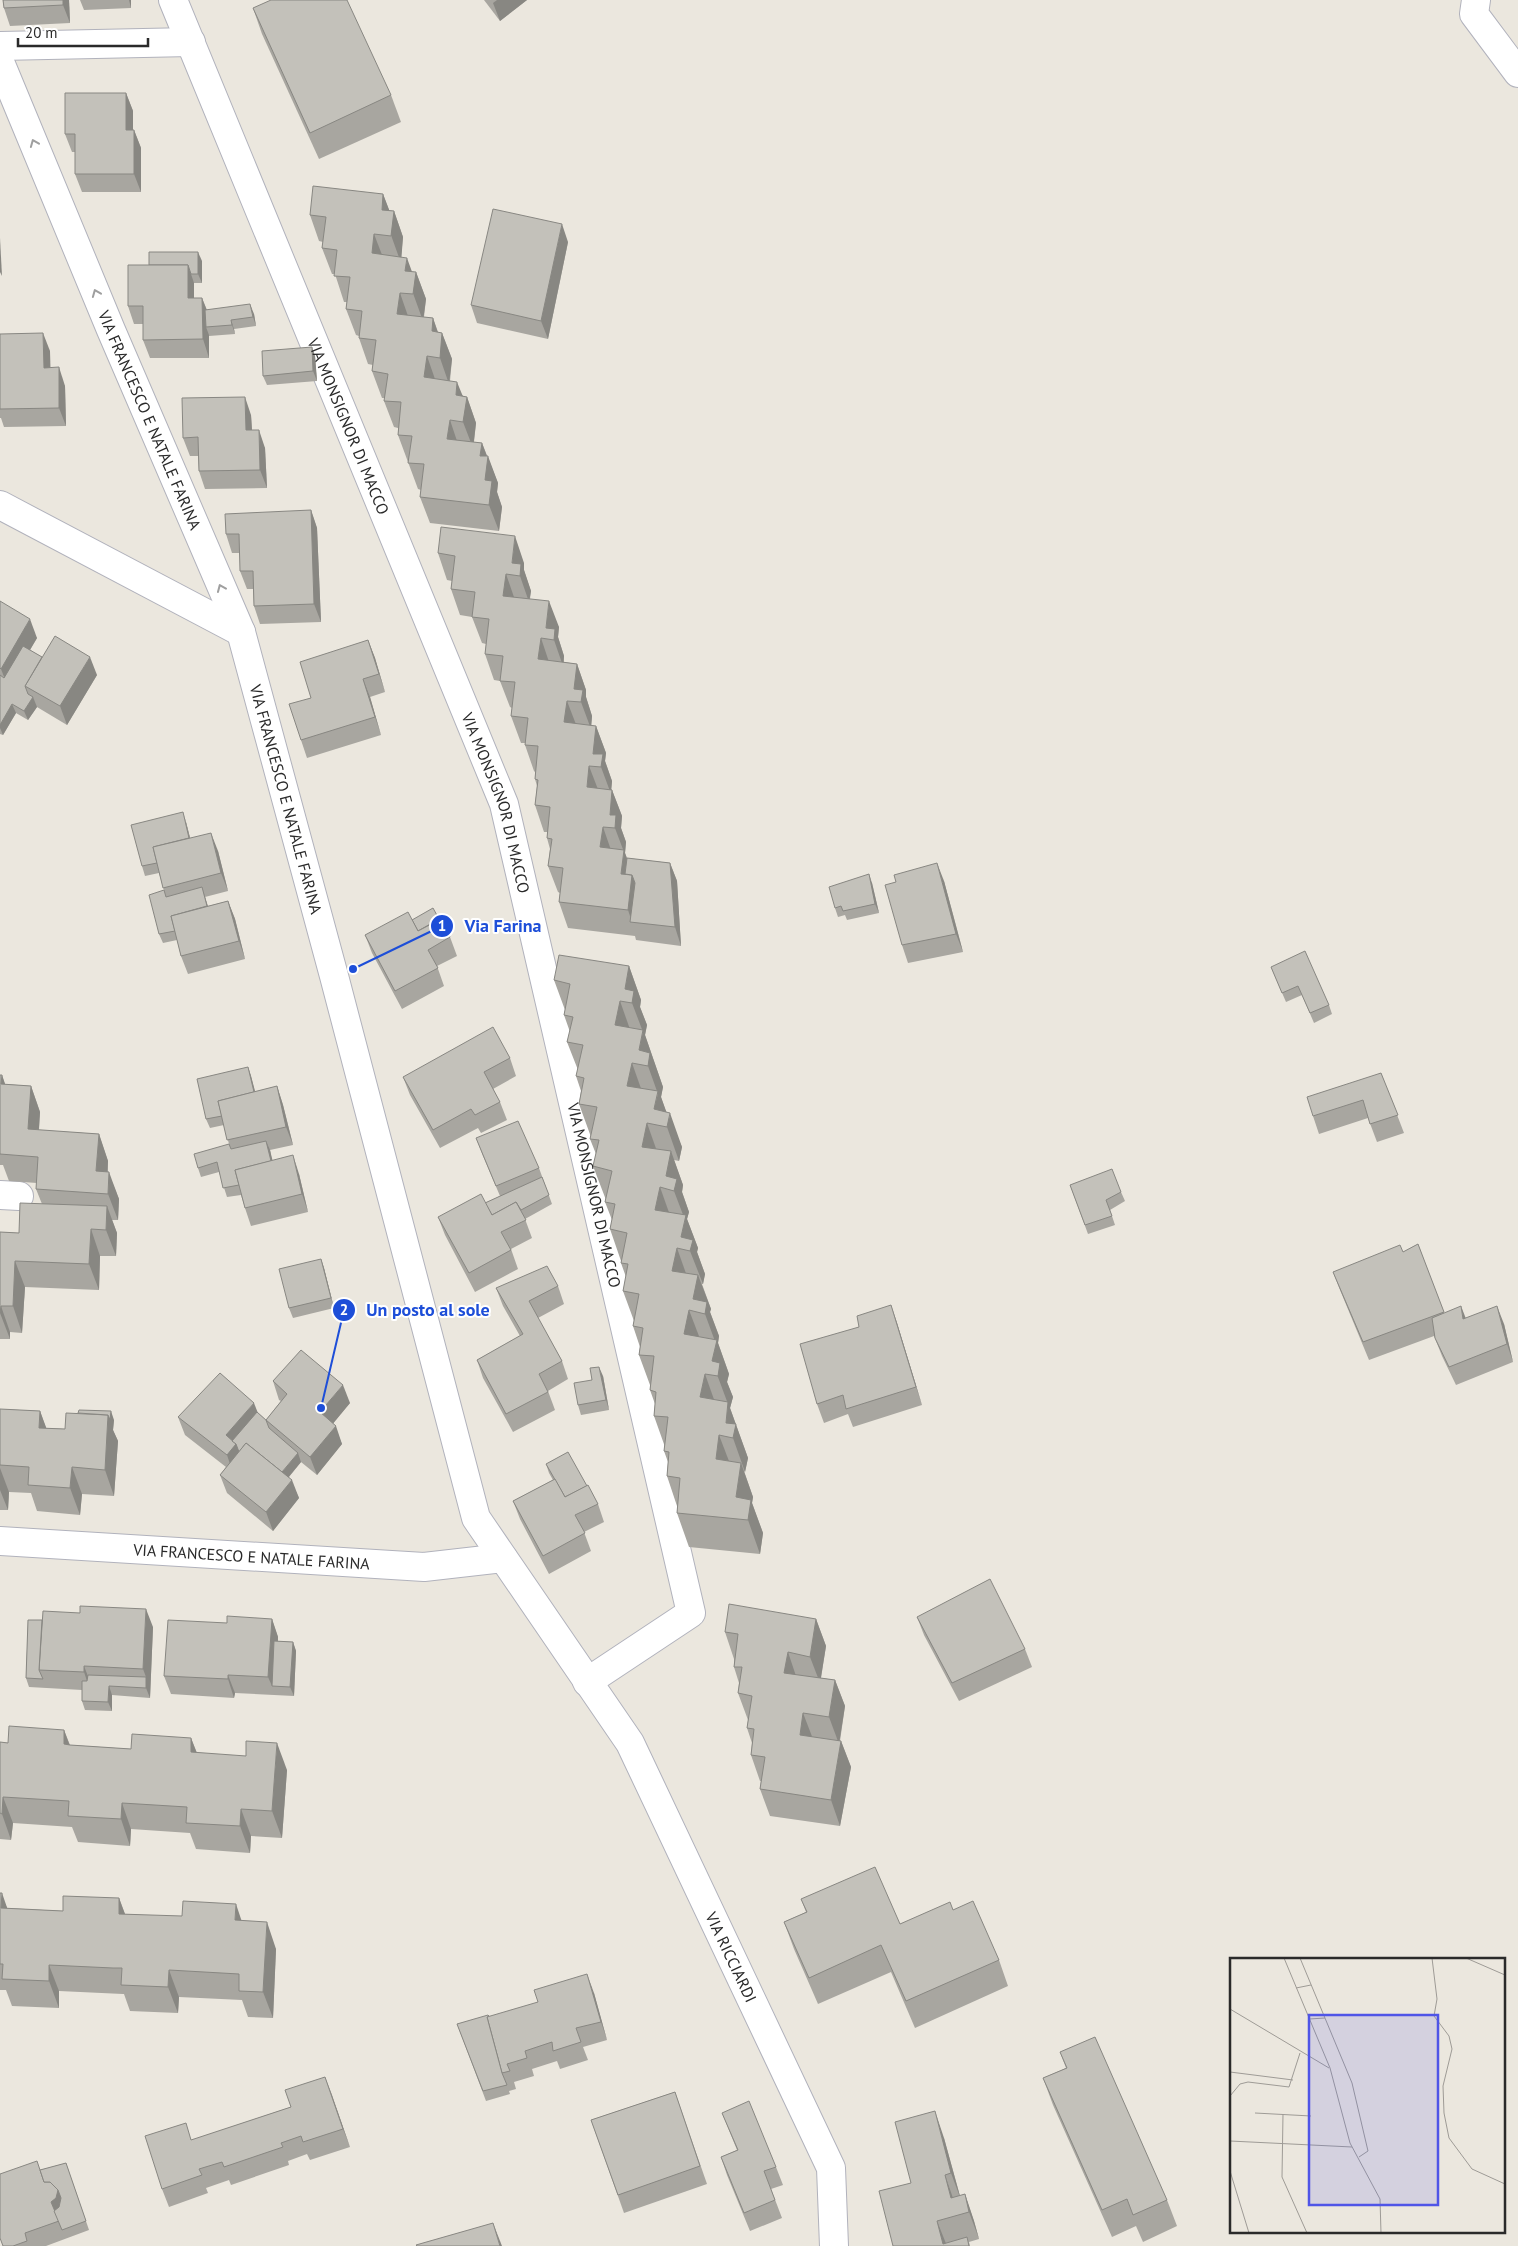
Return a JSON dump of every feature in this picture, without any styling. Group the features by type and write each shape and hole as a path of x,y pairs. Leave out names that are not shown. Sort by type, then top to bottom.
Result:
{"street":[{"name":"VIA MONSIGNOR DI MACCO","path":"173,0 504,804 690,1613 588,1682"},
{"path":"1476,0 1474,14 1518,73"},
{"path":"0,46 191,42"},
{"name":"VIA FRANCESCO E NATALE FARINA","path":"0,62 114,339 240,632 334,976 476,1518 588,1682"},
{"path":"0,505 240,632"},
{"name":"VIA FRANCESCO E NATALE FARINA","path":"0,1541 424,1567 503,1558"},
{"name":"VIA RICCIARDI","path":"588,1682 630,1743 831,2168 834,2246"}],"building":[{"path":"3,0 63,0 63,5 4,8"},
{"path":"271,0 347,0 391,95 310,133 253,8"},
{"path":"65,93 126,93 126,130 134,130 134,174 75,174 75,134 65,134"},
{"path":"313,186 383,194 382,210 394,211 391,236 374,234 372,253 407,258 405,271 416,272 413,294 400,293 397,314 433,318 432,331 442,333 440,358 427,356 424,377 457,382 456,395 467,397 463,422 450,420 447,439 482,443 480,456 488,456 485,480 492,481 489,505 420,497 424,464 408,463 412,436 398,435 401,402 384,401 388,374 372,371 376,340 359,338 362,311 346,309 350,277 334,276 337,250 322,248 326,217 310,215"},
{"path":"493,209 562,224 541,321 471,305"},
{"path":"149,252 198,252 198,274 191,274 188,265 149,265"},
{"path":"128,265 188,265 188,298 202,298 203,339 143,340 143,306 128,306"},
{"path":"250,304 253,317 231,320 232,325 206,327 205,310"},
{"path":"43,333 44,368 59,367 59,408 0,409 0,334"},
{"path":"312,347 313,371 263,376 262,351"},
{"path":"245,397 246,430 259,430 260,470 199,471 198,437 183,438 182,398"},
{"path":"311,510 314,604 254,606 253,571 240,571 239,534 226,534 225,514"},
{"path":"441,527 515,536 512,563 521,564 520,576 506,574 503,596 549,601 546,628 555,629 554,640 541,638 538,659 577,664 574,689 583,690 581,702 567,701 564,722 596,726 593,754 603,754 601,767 589,766 587,787 612,790 610,815 616,815 615,828 603,827 600,847 624,850 621,874 632,875 628,910 559,902 563,868 548,866 552,839 547,838 550,807 535,805 538,780 535,779 538,746 525,745 528,718 511,716 515,682 500,681 503,656 485,654 489,619 472,617 475,592 451,589 455,556 438,553"},
{"path":"0,601 30,619 1,669 0,668"},
{"path":"55,636 90,657 60,706 25,686"},
{"path":"368,640 379,674 363,679 375,717 301,740 289,704 311,698 300,662"},
{"path":"23,646 42,657 25,686 28,694 33,697 24,711 12,704 0,725 0,675 4,678"},
{"path":"183,812 189,838 153,847 157,863 142,866 131,825"},
{"path":"211,833 221,873 163,888 153,847"},
{"path":"627,858 670,863 675,927 630,922 635,883 632,875 625,874"},
{"path":"937,863 956,934 902,945 885,885 896,882 894,875"},
{"path":"869,874 875,904 843,911 841,906 835,908 829,887"},
{"path":"202,887 207,906 171,916 175,931 159,934 149,895 164,890 166,897"},
{"path":"228,901 239,941 181,956 171,916"},
{"path":"433,908 439,919 418,931 412,920"},
{"path":"408,912 418,931 441,919 450,937 428,950 438,968 395,991 365,935"},
{"path":"1305,951 1329,1005 1310,1013 1298,986 1282,993 1271,967"},
{"path":"559,955 629,966 625,989 634,991 632,1003 620,1001 615,1025 643,1030 639,1050 650,1053 648,1066 632,1063 627,1086 658,1091 654,1109 670,1113 667,1127 647,1123 642,1147 671,1151 666,1176 677,1179 674,1191 660,1187 655,1210 686,1215 681,1237 693,1240 690,1251 677,1248 672,1271 698,1275 693,1299 707,1302 705,1314 689,1310 684,1334 717,1340 712,1361 720,1363 718,1376 705,1374 700,1397 728,1402 726,1423 736,1424 733,1438 719,1435 716,1459 741,1463 736,1497 751,1500 748,1520 677,1513 680,1478 667,1476 669,1452 664,1451 668,1417 654,1416 656,1392 650,1390 654,1356 639,1355 643,1328 633,1326 639,1294 623,1291 628,1264 621,1263 627,1233 610,1229 615,1204 605,1202 612,1171 593,1166 599,1140 590,1139 597,1107 579,1104 584,1078 576,1076 583,1045 567,1042 573,1017 564,1015 570,984 554,980"},
{"path":"493,1027 510,1058 484,1072 500,1102 475,1115 471,1109 433,1130 403,1077"},
{"path":"248,1067 254,1092 218,1101 222,1116 206,1119 197,1079"},
{"path":"1381,1073 1398,1115 1370,1124 1363,1100 1313,1116 1307,1097"},
{"path":"0,1075 2,1075 1,1084 31,1086 28,1129 99,1134 96,1171 109,1172 108,1194 36,1189 38,1157 0,1154"},
{"path":"277,1086 286,1127 227,1140 218,1101"},
{"path":"518,1121 539,1168 496,1186 476,1138"},
{"path":"266,1141 271,1161 235,1170 239,1185 223,1188 217,1162 198,1168 194,1154 229,1144 231,1149"},
{"path":"293,1155 302,1194 245,1208 235,1170"},
{"path":"1112,1169 1121,1192 1106,1200 1112,1216 1085,1225 1070,1185"},
{"path":"542,1177 549,1195 521,1210 516,1202 492,1215 485,1203"},
{"path":"481,1194 492,1215 516,1202 526,1220 501,1232 511,1250 469,1273 438,1217"},
{"path":"20,1203 107,1206 106,1230 91,1229 89,1264 15,1261 13,1306 1,1306 0,1313 0,1232 19,1233"},
{"path":"1418,1244 1444,1312 1363,1342 1333,1272 1400,1245 1403,1252"},
{"path":"321,1259 331,1298 289,1308 279,1269"},
{"path":"547,1266 558,1286 529,1301 562,1361 539,1374 548,1392 506,1414 477,1360 523,1334 496,1288"},
{"path":"891,1305 916,1387 846,1409 843,1395 817,1404 800,1344 859,1327 857,1316"},
{"path":"1461,1306 1463,1319 1497,1306 1507,1344 1449,1367 1435,1338 1432,1318"},
{"path":"301,1350 343,1385 320,1412 336,1426 310,1457 266,1420 287,1394 273,1381"},
{"path":"599,1367 606,1400 578,1405 574,1383 592,1380 590,1368"},
{"path":"220,1373 254,1403 226,1435 236,1444 227,1455 178,1417"},
{"path":"0,1409 40,1411 39,1428 65,1429 66,1413 108,1415 105,1470 72,1467 70,1488 28,1485 29,1467 0,1465"},
{"path":"79,1410 111,1411 110,1420 108,1415 78,1413"},
{"path":"257,1412 266,1420 269,1428 298,1453 282,1472 246,1443 239,1452 236,1444 232,1441"},
{"path":"246,1443 292,1480 266,1512 220,1475"},
{"path":"568,1452 587,1486 565,1497 546,1464"},
{"path":"555,1479 565,1497 588,1485 598,1504 575,1515 585,1533 543,1556 513,1501"},
{"path":"990,1579 1025,1649 952,1683 917,1617"},
{"path":"729,1604 816,1619 810,1657 788,1652 784,1673 835,1680 829,1717 803,1713 800,1735 841,1741 831,1800 760,1789 765,1757 751,1755 754,1729 747,1728 752,1696 738,1693 742,1667 734,1667 738,1634 725,1632"},
{"path":"80,1606 146,1609 143,1669 84,1666 84,1672 39,1670 43,1611 80,1613"},
{"path":"227,1616 272,1619 268,1677 228,1675 228,1679 164,1676 168,1620 227,1623"},
{"path":"28,1620 42,1620 39,1670 43,1679 26,1678"},
{"path":"274,1641 293,1642 290,1687 272,1686"},
{"path":"88,1675 146,1677 146,1688 109,1686 108,1702 82,1701 82,1681 87,1681"},
{"path":"9,1726 64,1730 64,1744 131,1749 132,1734 191,1738 191,1752 246,1756 246,1741 277,1743 272,1811 241,1809 240,1826 186,1823 187,1807 122,1803 121,1819 68,1816 69,1801 3,1797 2,1814 0,1813 0,1742 8,1743"},
{"path":"875,1867 900,1924 950,1902 953,1910 973,1901 999,1960 906,2001 881,1945 809,1978 784,1922 807,1912 801,1899"},
{"path":"0,1893 2,1893 1,1908 63,1911 63,1896 119,1898 119,1914 182,1916 183,1901 236,1904 235,1920 267,1922 263,1992 239,1991 239,1974 169,1970 168,1987 121,1985 122,1968 49,1965 49,1981 2,1979 3,1964 0,1964"},
{"path":"587,1974 601,2022 576,2028 581,2042 553,2051 552,2042 525,2051 527,2058 507,2064 510,2071 502,2073 487,2017 538,2002 534,1990"},
{"path":"488,2015 502,2073 507,2085 483,2091 457,2024"},
{"path":"1095,2037 1167,2200 1133,2215 1127,2199 1102,2210 1043,2078 1067,2068 1060,2052"},
{"path":"325,2077 343,2129 303,2142 301,2136 281,2143 283,2147 224,2167 222,2162 199,2169 202,2175 162,2189 145,2136 186,2123 191,2140 291,2107 285,2090"},
{"path":"675,2092 700,2166 618,2195 591,2120"},
{"path":"749,2101 776,2167 764,2171 775,2200 744,2213 721,2157 738,2150 722,2113"},
{"path":"935,2111 951,2173 945,2175 951,2198 965,2194 969,2212 937,2221 943,2244 967,2237 969,2246 893,2246 879,2191 911,2183 895,2122"},
{"path":"37,2161 44,2182 50,2182 58,2190 56,2198 51,2202 59,2221 25,2233 27,2241 13,2246 3,2246 0,2238 0,2174"},
{"path":"66,2163 86,2221 62,2230 54,2211 59,2207 61,2198 58,2190 50,2182 44,2182 40,2170"},
{"path":"493,2223 500,2246 416,2245"}],"place":[{"name":"Via Farina","path":"353,969"},
{"name":"Un posto al sole","path":"321,1408"}]}
